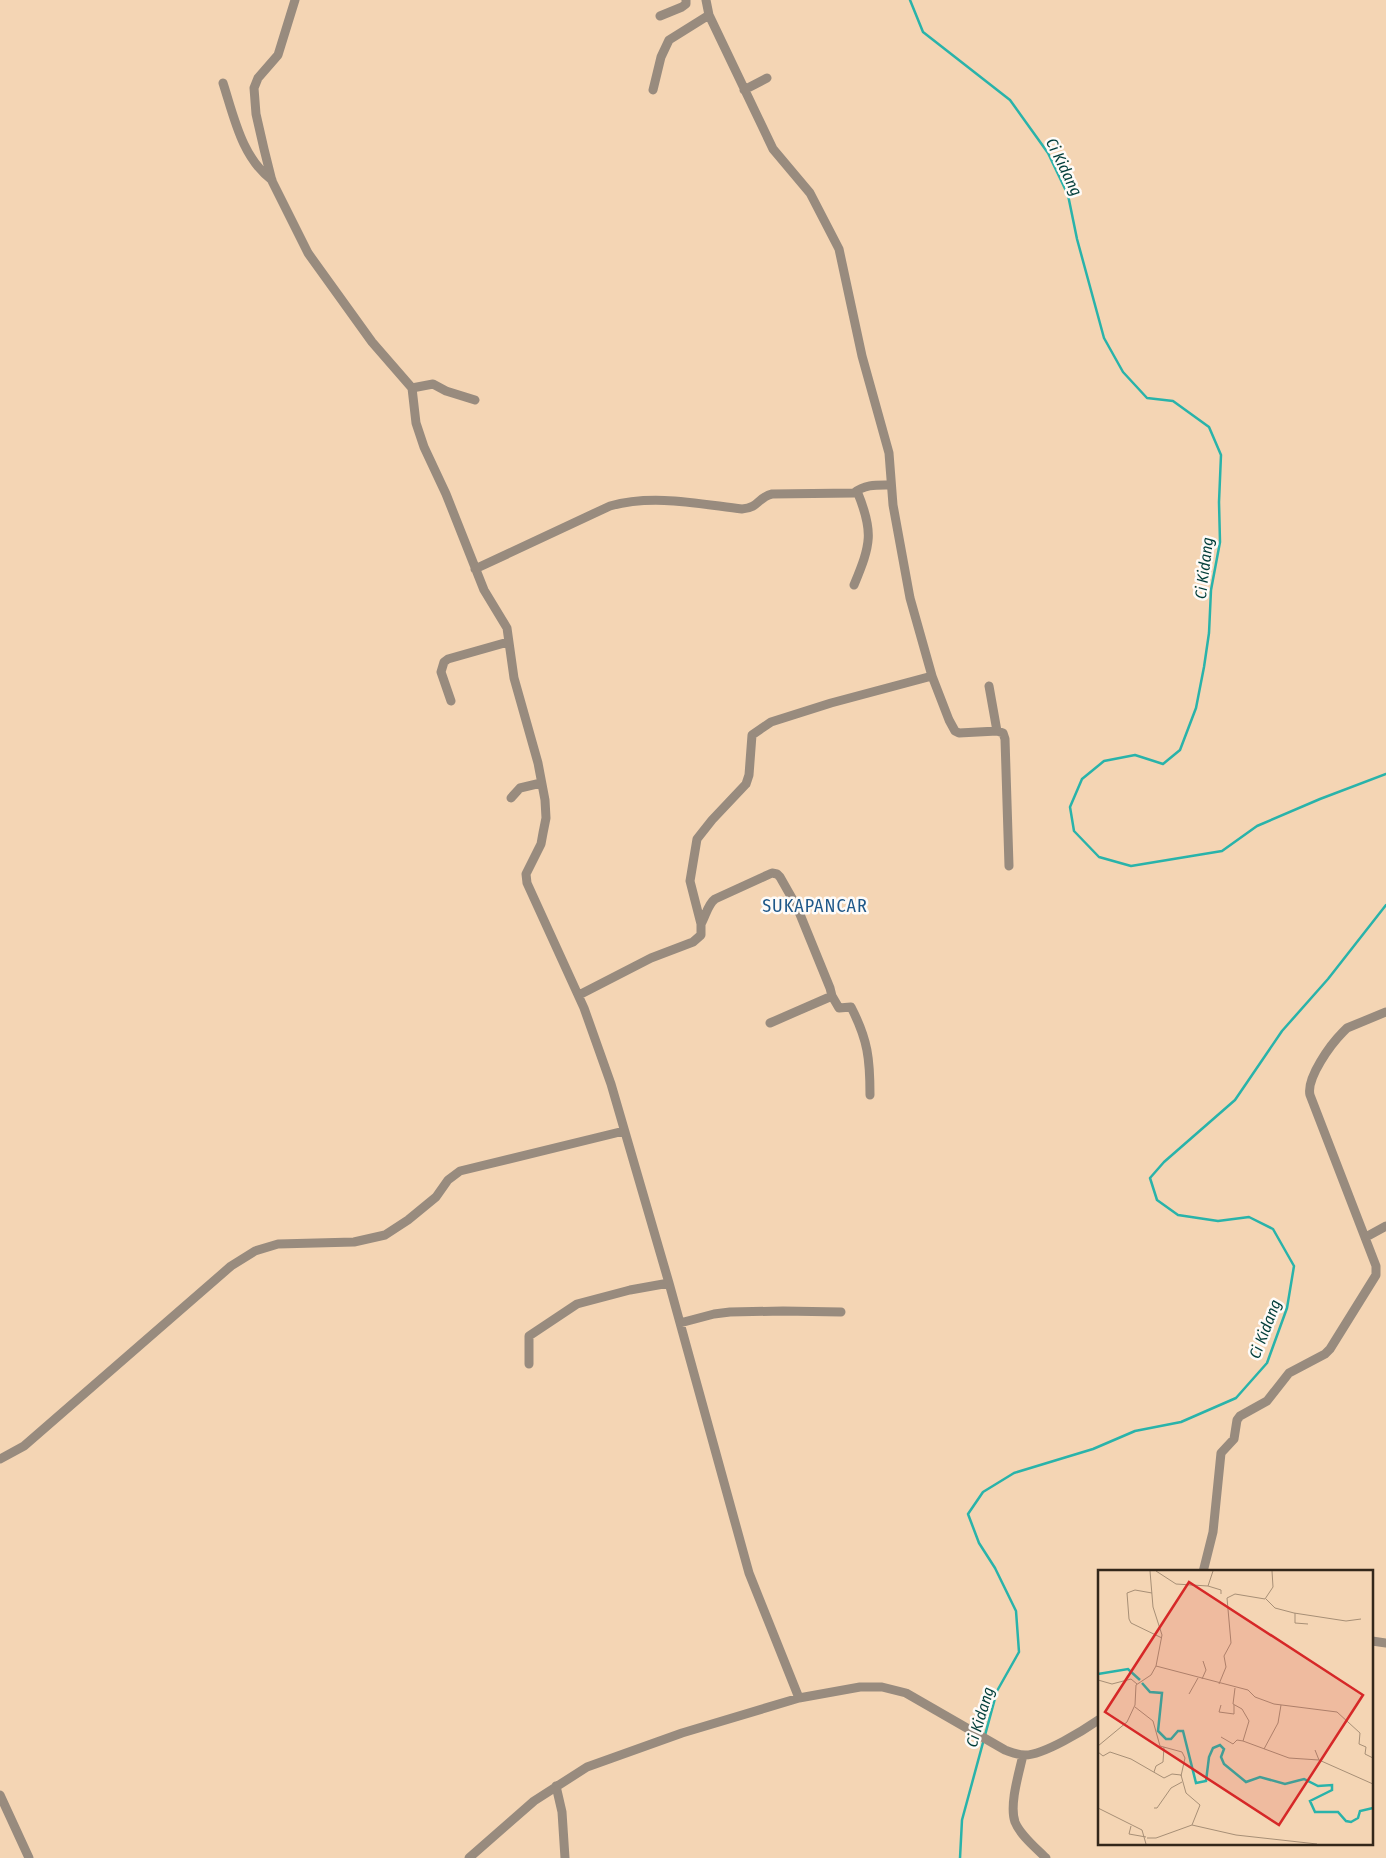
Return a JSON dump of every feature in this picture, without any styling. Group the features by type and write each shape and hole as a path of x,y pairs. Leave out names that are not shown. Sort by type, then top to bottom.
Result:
{"street":[{"path":"295,0 278,55 258,78 254,88 256,114 272,181 308,253 372,342 412,388 416,423 486,594 507,628 514,678 538,763 546,818 541,844 526,874 527,882 579,996 611,1084 669,1283 749,1573 799,1698"},
{"path":"660,16 682,7 686,4 686,0"},
{"path":"706,0 709,15 773,149 810,193 839,249 862,356 889,453 893,505 910,598 932,676 949,720 955,730 959,733 997,730 1003,733 1006,746 1009,866"},
{"path":"653,90 661,56 669,40 709,15"},
{"path":"744,90 767,78"},
{"path":"223,83 243,144 266,176 272,181"},
{"path":"412,388 433,384 446,391 475,400"},
{"path":"475,569 610,506 625,502 668,501 742,509 751,508 763,497 772,494 854,493 867,486 891,484"},
{"path":"854,585 865,558 870,538 866,512 857,491"},
{"path":"451,702 441,672 444,662 448,659 508,642"},
{"path":"579,996 650,958 693,942 701,935 701,924 690,881 697,839 748,780 752,735 771,722 830,703 932,676"},
{"path":"989,686 997,730"},
{"path":"511,798 520,788 542,783"},
{"path":"701,924 710,903 772,873 777,874 797,907 832,996 839,1008 851,1007 865,1038 870,1063 870,1095"},
{"path":"770,1023 832,996"},
{"path":"1204,1570 1213,1532 1221,1453 1234,1438 1236,1420 1267,1401 1288,1373 1325,1354 1330,1349 1376,1275 1376,1266 1366,1237 1310,1095 1309,1086 1321,1062 1347,1028 1386,1012"},
{"path":"0,1459 24,1446 231,1266 255,1251 278,1244 354,1242 385,1235 408,1220 436,1197 448,1180 460,1171 624,1131"},
{"path":"1366,1237 1386,1226"},
{"path":"529,1364 529,1336 577,1304 630,1290 669,1283"},
{"path":"680,1323 730,1312 840,1312"},
{"path":"469,1858 534,1801 587,1767 682,1733 799,1698 860,1687 882,1687 906,1693 1005,1750 1023,1755 1043,1750 1082,1731 1098,1720"},
{"path":"1023,1755 1014,1798 1015,1821 1019,1829 1046,1858"},
{"path":"556,1786 562,1812 566,1858"},
{"path":"0,1795 29,1858"}],"waterway":[{"name":"Ci Kidang","path":"910,0 923,32 1010,100 1048,153 1068,195 1077,239 1104,338 1123,372 1147,398 1173,401 1209,427 1221,455 1220,542 1211,590 1209,633 1196,708 1180,750 1163,764 1135,755 1104,761 1082,779 1070,807 1074,831 1099,857 1131,866 1222,851 1257,826 1386,774"},
{"name":"Ci Kidang","path":"960,1858 962,1820 997,1691 1019,1652 1016,1611 995,1568 979,1543 968,1514 983,1492 1014,1473 1093,1449 1135,1431 1181,1422 1236,1398 1267,1363 1287,1308 1294,1266 1273,1229 1249,1217 1218,1221 1178,1215 1157,1200 1150,1178 1164,1162 1235,1100 1282,1031 1328,979 1386,905"}],"district":[{"name":"SUKAPANCAR","path":"815,906"}]}
